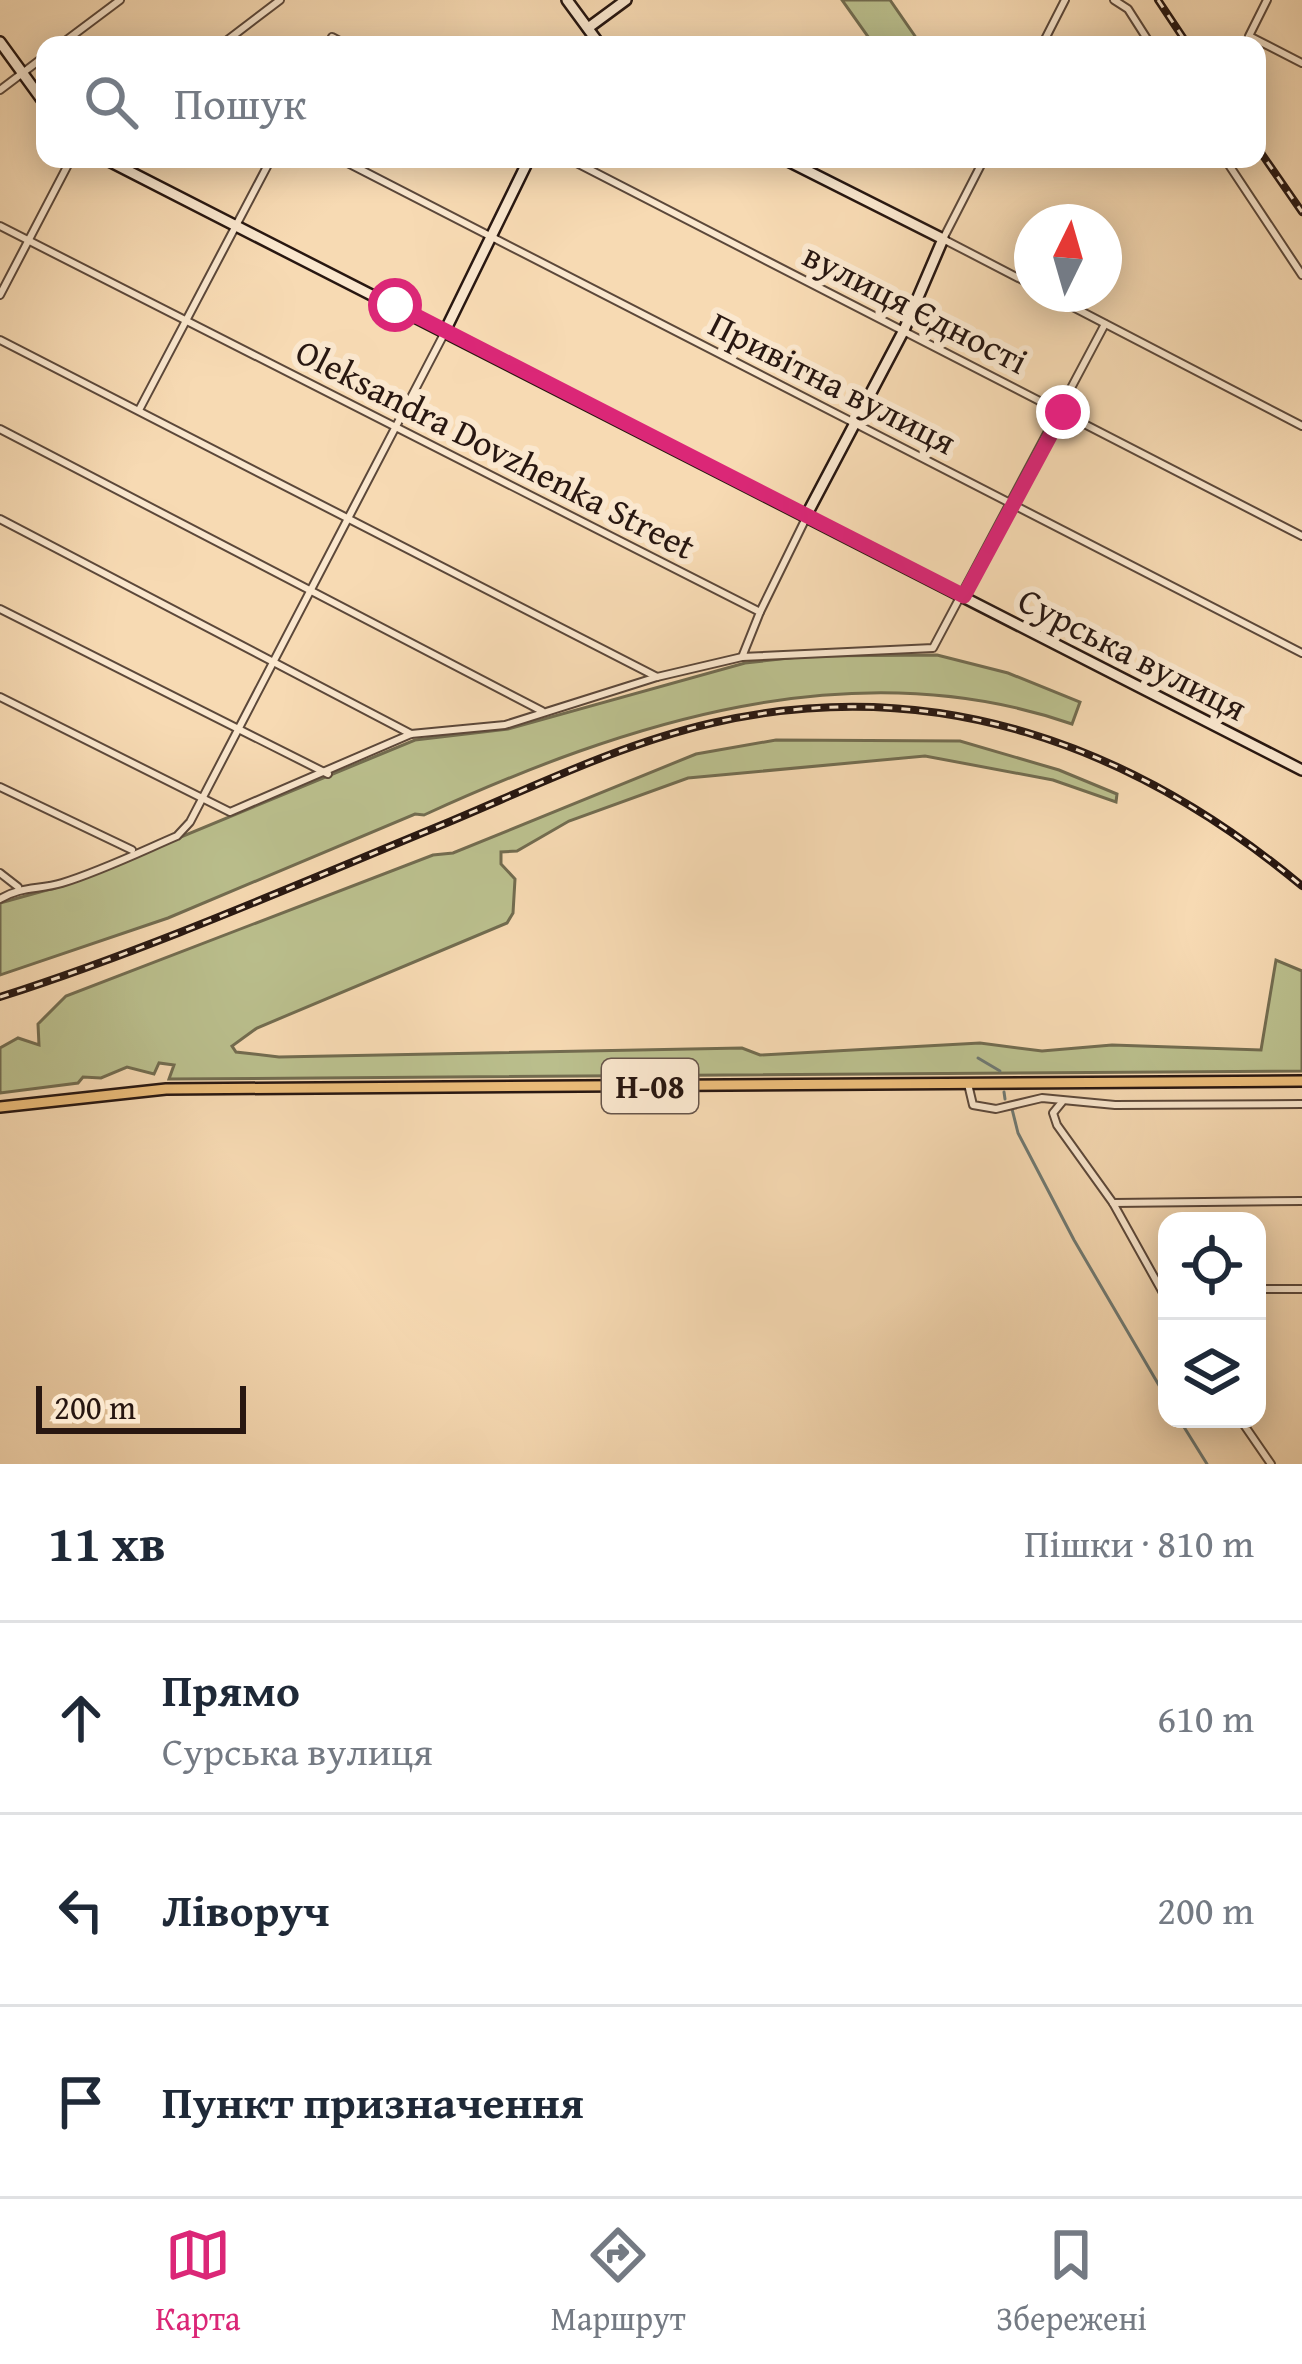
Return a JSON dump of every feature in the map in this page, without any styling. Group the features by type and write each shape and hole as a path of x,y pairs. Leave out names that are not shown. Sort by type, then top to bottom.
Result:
{"main road":[{"name":"Н-08","path":"0,1107 166,1089 1302,1081"}],"street":[{"path":"72,36 120,0"},
{"path":"233,36 280,0"},
{"path":"566,0 590,36"},
{"path":"595,36 626,0"},
{"path":"1047,36 1065,0"},
{"path":"1114,0 1128,9 1145,36"},
{"path":"1249,36 1267,0"},
{"path":"0,42 36,92"},
{"path":"1266,45 1302,63"},
{"path":"0,90 36,63"},
{"path":"0,295 66,168"},
{"name":"Сурська вулиця","path":"123,168 1302,770"},
{"path":"139,410 266,168"},
{"name":"Привітна вулиця","path":"357,168 1302,653"},
{"path":"0,899 18,887 57,885 177,836 203,799 276,659 524,168"},
{"name":"вулиця Єдності","path":"587,168 1302,536"},
{"path":"802,168 1014,275"},
{"path":"742,658 806,516 904,330 979,168"},
{"path":"1232,168 1302,275"},
{"name":"Oleksandra Dovzhenka Street","path":"0,226 760,612"},
{"path":"1083,312 1302,426"},
{"path":"0,697 230,812 328,774 411,734 478,730 612,695 657,676 742,658 924,652 944,637 1106,324"},
{"path":"0,340 657,676"},
{"path":"0,429 542,711"},
{"path":"0,519 276,659 411,734"},
{"path":"0,609 328,774"},
{"path":"0,787 134,851"},
{"path":"0,874 18,887"},
{"path":"968,1084 973,1105 989,1108 1023,1099 1302,1104"},
{"path":"1062,1102 1053,1113 1057,1125 1113,1203 1158,1280"},
{"path":"1113,1203 1302,1201"},
{"path":"1266,1289 1302,1289"},
{"path":"1246,1428 1271,1464"}],"green space":[{"path":"842,0 890,0 915,36 868,36"},
{"path":"937,655 1008,673 1080,702 1072,724 990,702 907,693 824,695 741,707 579,751 168,918 0,975 0,903 65,885 415,740 508,729 745,663 808,656"},
{"path":"776,740 960,741 1059,770 1117,794 1116,802 1053,780 925,756 688,778 569,821 517,851 501,852 501,864 515,879 513,913 507,923 257,1028 232,1046 236,1052 279,1057 742,1048 760,1055 980,1043 1042,1051 1112,1045 1261,1050 1276,960 1302,971 1302,1071 169,1079 174,1065 159,1063 154,1074 127,1067 101,1078 83,1077 78,1083 0,1093 0,1048 18,1038 39,1045 38,1024 66,996 433,855 453,853 696,754"}],"waterway":[{"path":"978,1058 1000,1071"},
{"path":"1004,1092 1005,1099"},
{"path":"1012,1109 1018,1133 1074,1240 1158,1384"},
{"path":"1185,1428 1207,1464"}],"railway":[{"path":"1158,0 1182,36"},
{"path":"1266,160 1302,212"},
{"path":"0,997 226,914 611,754 712,723 794,710 874,707 952,715 1027,732 1100,759 1170,794 1237,836 1302,886"}],"route":[{"path":"395,305 964,596 1063,412"}]}
